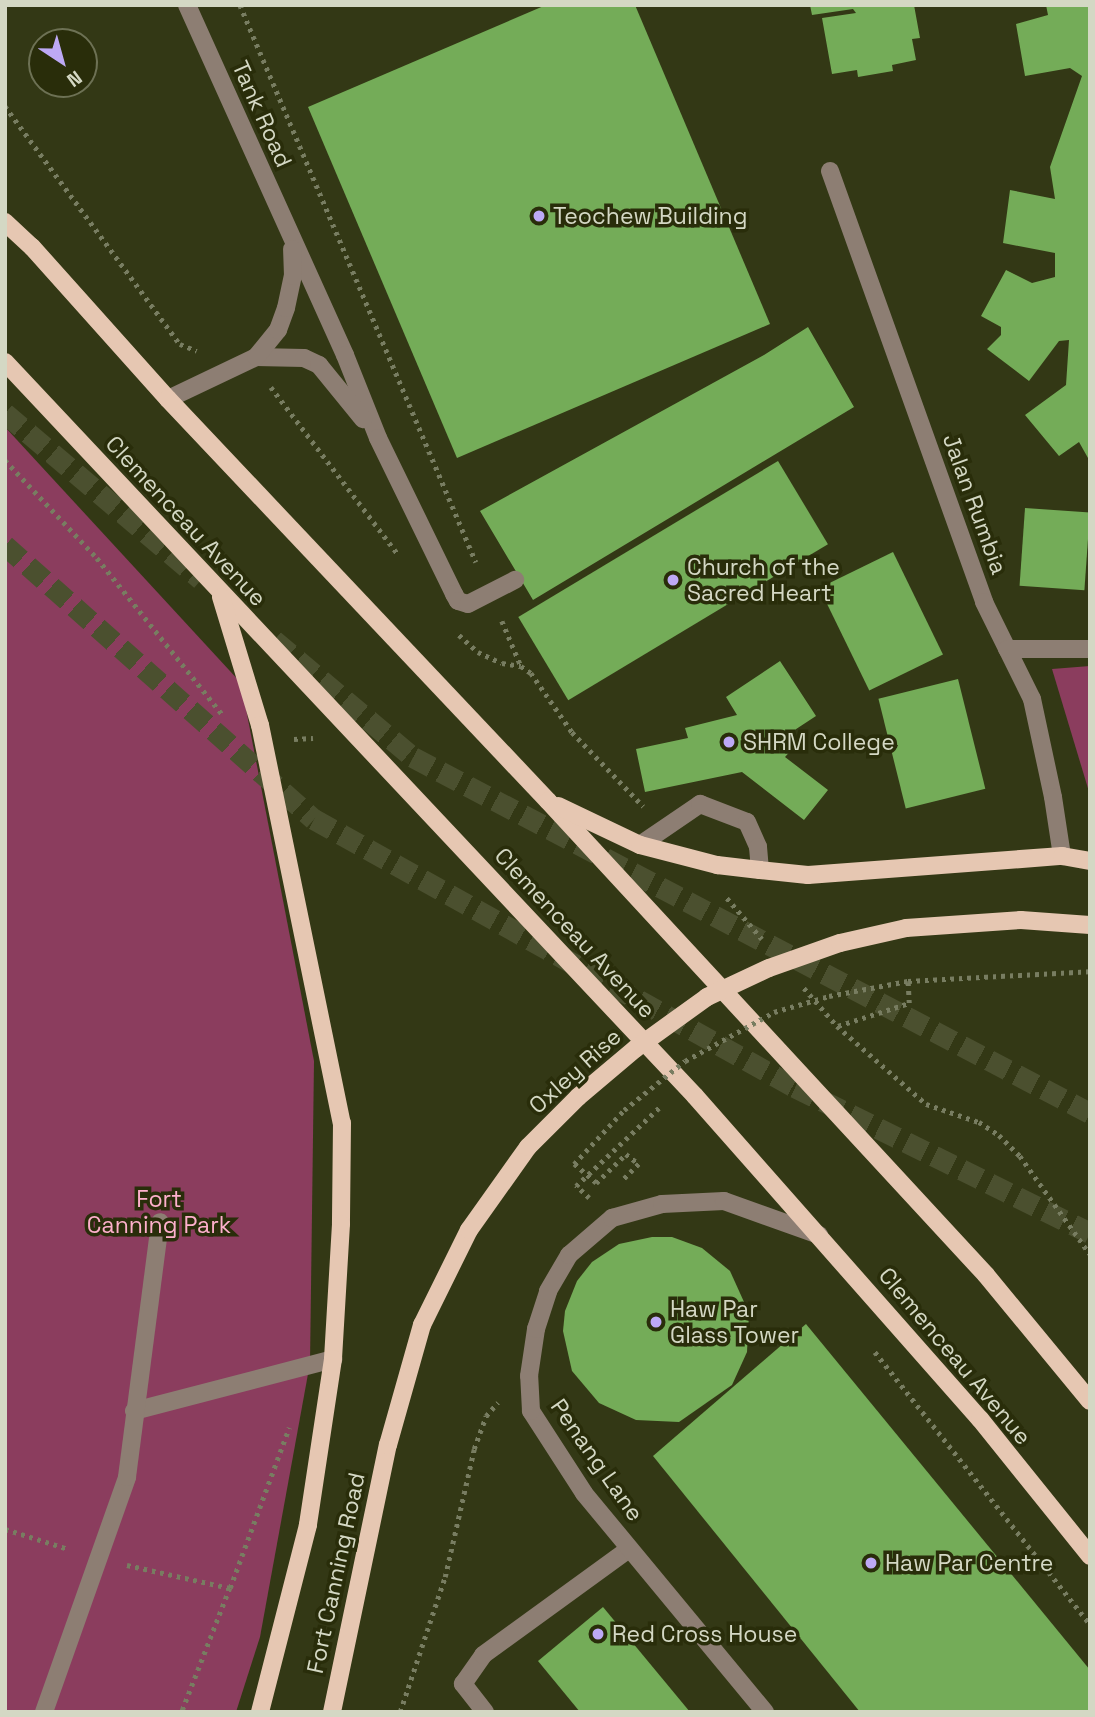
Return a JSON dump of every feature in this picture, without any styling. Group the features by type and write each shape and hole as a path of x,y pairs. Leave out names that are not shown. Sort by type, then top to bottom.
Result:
{"main road":[{"path":"5,222 32,247 168,399 548,801 986,1275 1090,1401"},
{"name":"Clemenceau Avenue","path":"5,362 695,1096 980,1419 1090,1556"},
{"path":"219,591 260,725 342,1123 341,1224 333,1359 308,1525 260,1712"},
{"path":"548,801 640,845 717,865 760,870 807,874 1062,856 1090,861"},
{"name":"Oxley Rise","path":"388,1445 422,1325 469,1230 528,1147 578,1097 635,1048 707,997 769,968 840,943 906,928 1021,920 1090,925"},
{"name":"Fort Canning Road","path":"332,1712 388,1445"}],"street":[{"name":"Tank Road","path":"187,5 345,355 378,438 458,601 468,604 515,580"},
{"name":"Jalan Rumbia","path":"830,171 984,602 1032,699 1054,797 1062,856"},
{"name":"Tank Road","path":"257,357 278,330 286,308 293,276 292,242"},
{"name":"Tank Road","path":"168,399 257,357 304,358 318,365 335,381 378,438"},
{"path":"1007,649 1090,649"},
{"path":"640,845 700,804 747,822 758,847 760,870"},
{"name":"Penang Lane","path":"765,1712 584,1493 531,1411 529,1376 536,1329 548,1291 569,1255 612,1218 662,1204 724,1201 819,1235"},
{"path":"44,1712 127,1477 160,1222"},
{"path":"134,1411 333,1359"},
{"path":"485,1712 463,1684 484,1655 629,1549"}],"path":[{"path":"240,5 521,666"},
{"path":"5,106 180,344 200,353"},
{"path":"5,460 97,558"},
{"path":"614,1189 639,1164 626,1154 596,1183 574,1164 624,1110 685,1061 774,1012 829,996 908,981 1090,971"},
{"path":"837,1026 909,1003 908,981"},
{"path":"598,1206 576,1186 666,1101"},
{"path":"400,1712 444,1577 462,1491 485,1416 508,1392 529,1376"},
{"path":"182,1712 294,1415"},
{"path":"5,1529 100,1559 230,1588"}],"green space":[{"name":"Fort Canning Park","path":"5,427 241,683 314,1061 310,1363 260,1637 236,1712 5,1712"},
{"path":"1090,666 1090,795 1052,669"}],"building":[{"name":"Teochew Building","path":"546,5 635,5 770,324 457,458 308,107"},
{"path":"810,5 914,5 920,38 912,39 916,60 892,65 893,71 858,77 857,70 832,74 822,18 856,13 853,9 812,15"},
{"path":"1046,5 1090,5 1088,458 1079,442 1059,456 1025,415 1066,385 1069,340 1059,341 1029,381 987,349 1001,335 1001,327 981,316 1006,270 1032,283 1055,277 1055,253 1003,243 1010,190 1055,199 1050,167 1082,76 1070,68 1025,76 1016,24 1048,15"},
{"path":"808,327 854,407 533,600 480,511 764,355"},
{"name":"Church of the Sacred Heart","path":"778,461 828,544 568,700 518,617"},
{"path":"1025,508 1090,513 1084,590 1020,586"},
{"path":"893,552 943,654 869,690 819,588"},
{"name":"SHRM College","path":"780,661 816,716 784,737 795,746 785,757 828,790 804,820 742,772 645,792 636,749 688,738 685,728 737,715 726,697"},
{"path":"958,679 985,789 906,808 878,699"},
{"name":"Haw Par Glass Tower","path":"652,1237 672,1237 702,1248 730,1271 749,1313 747,1352 732,1385 679,1422 636,1420 599,1403 572,1371 563,1331 565,1311 577,1281 592,1262 619,1244"},
{"name":"Haw Par Centre","path":"806,1324 1090,1670 1090,1712 860,1712 653,1456"},
{"name":"Red Cross House","path":"603,1607 690,1712 580,1712 538,1661"}],"tunnel":[{"path":"5,413 201,579"},
{"path":"5,545 314,819 795,1087 1090,1233"},
{"path":"274,640 413,757 1090,1113"}],"place":[{"name":"Teochew Building","path":"539,216"},
{"name":"Church of the Sacred Heart","path":"673,580"},
{"name":"SHRM College","path":"729,742"},
{"name":"Haw Par Glass Tower","path":"656,1322"},
{"name":"Haw Par Centre","path":"871,1563"},
{"name":"Red Cross House","path":"598,1634"}]}
